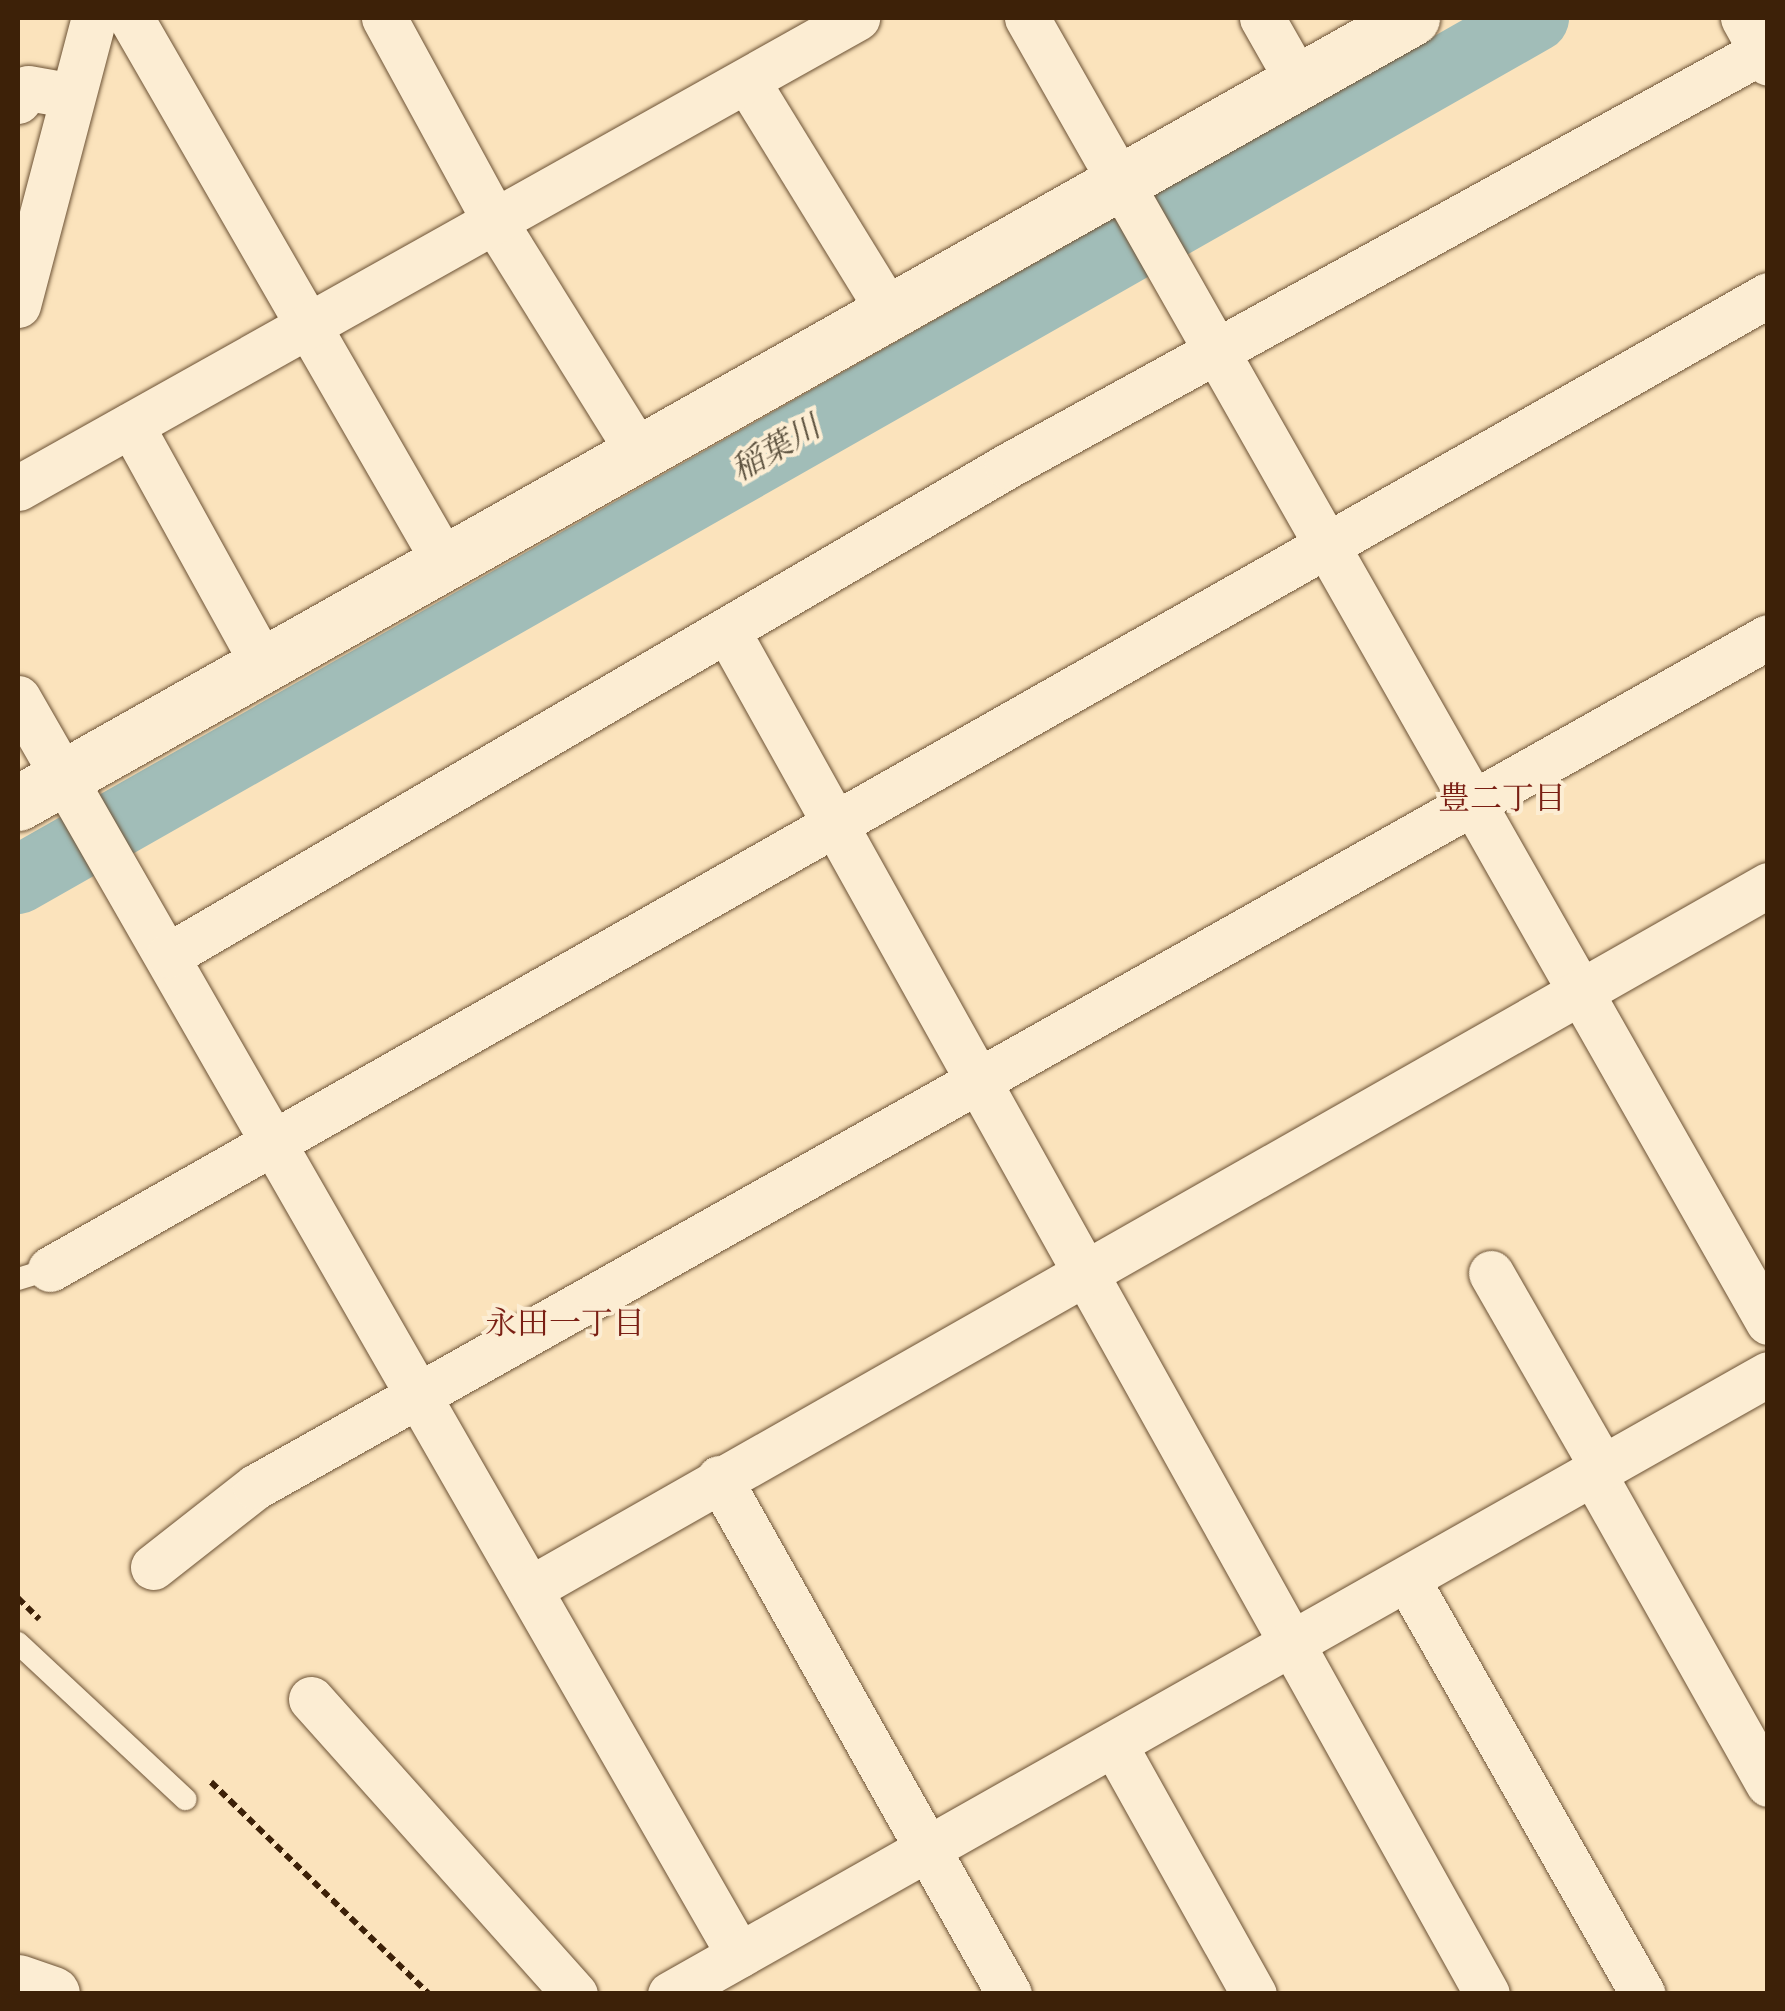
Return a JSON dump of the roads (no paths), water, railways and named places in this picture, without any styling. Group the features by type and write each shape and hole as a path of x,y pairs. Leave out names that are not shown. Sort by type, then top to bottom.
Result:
{"street":[{"path":"18,305 67,95 94,18"},
{"path":"131,18 444,563"},
{"path":"384,18 495,222 638,452"},
{"path":"18,488 857,18"},
{"path":"1026,18 1768,1322"},
{"path":"1262,18 1298,83"},
{"path":"40,790 1412,18"},
{"path":"169,954 728,632 1007,466 1220,357 1760,45"},
{"path":"747,82 888,310"},
{"path":"18,101 28,88 67,95"},
{"path":"34,1274 1768,295"},
{"path":"131,425 263,664"},
{"path":"728,632 839,818 981,1082 1487,1994"},
{"path":"153,1567 255,1488 981,1082 1470,801 1768,637"},
{"path":"18,698 40,790 169,954 276,1135 739,1955"},
{"path":"533,1587 1768,885"},
{"path":"1492,1273 1768,1784"},
{"path":"670,1994 1768,1374"},
{"path":"719,1478 1009,1994"},
{"path":"1407,1579 1642,1994"},
{"path":"311,1698 575,1994"},
{"path":"1114,1744 1254,1994"},
{"path":"18,1982 52,1994"}],"lane":[{"path":"18,1643 185,1799"}],"waterway":[{"name":"稲葉川","path":"18,880 1535,18"}],"district":[{"name":"豊二丁目","path":"1502,799"},
{"name":"永田一丁目","path":"565,1324"}]}
